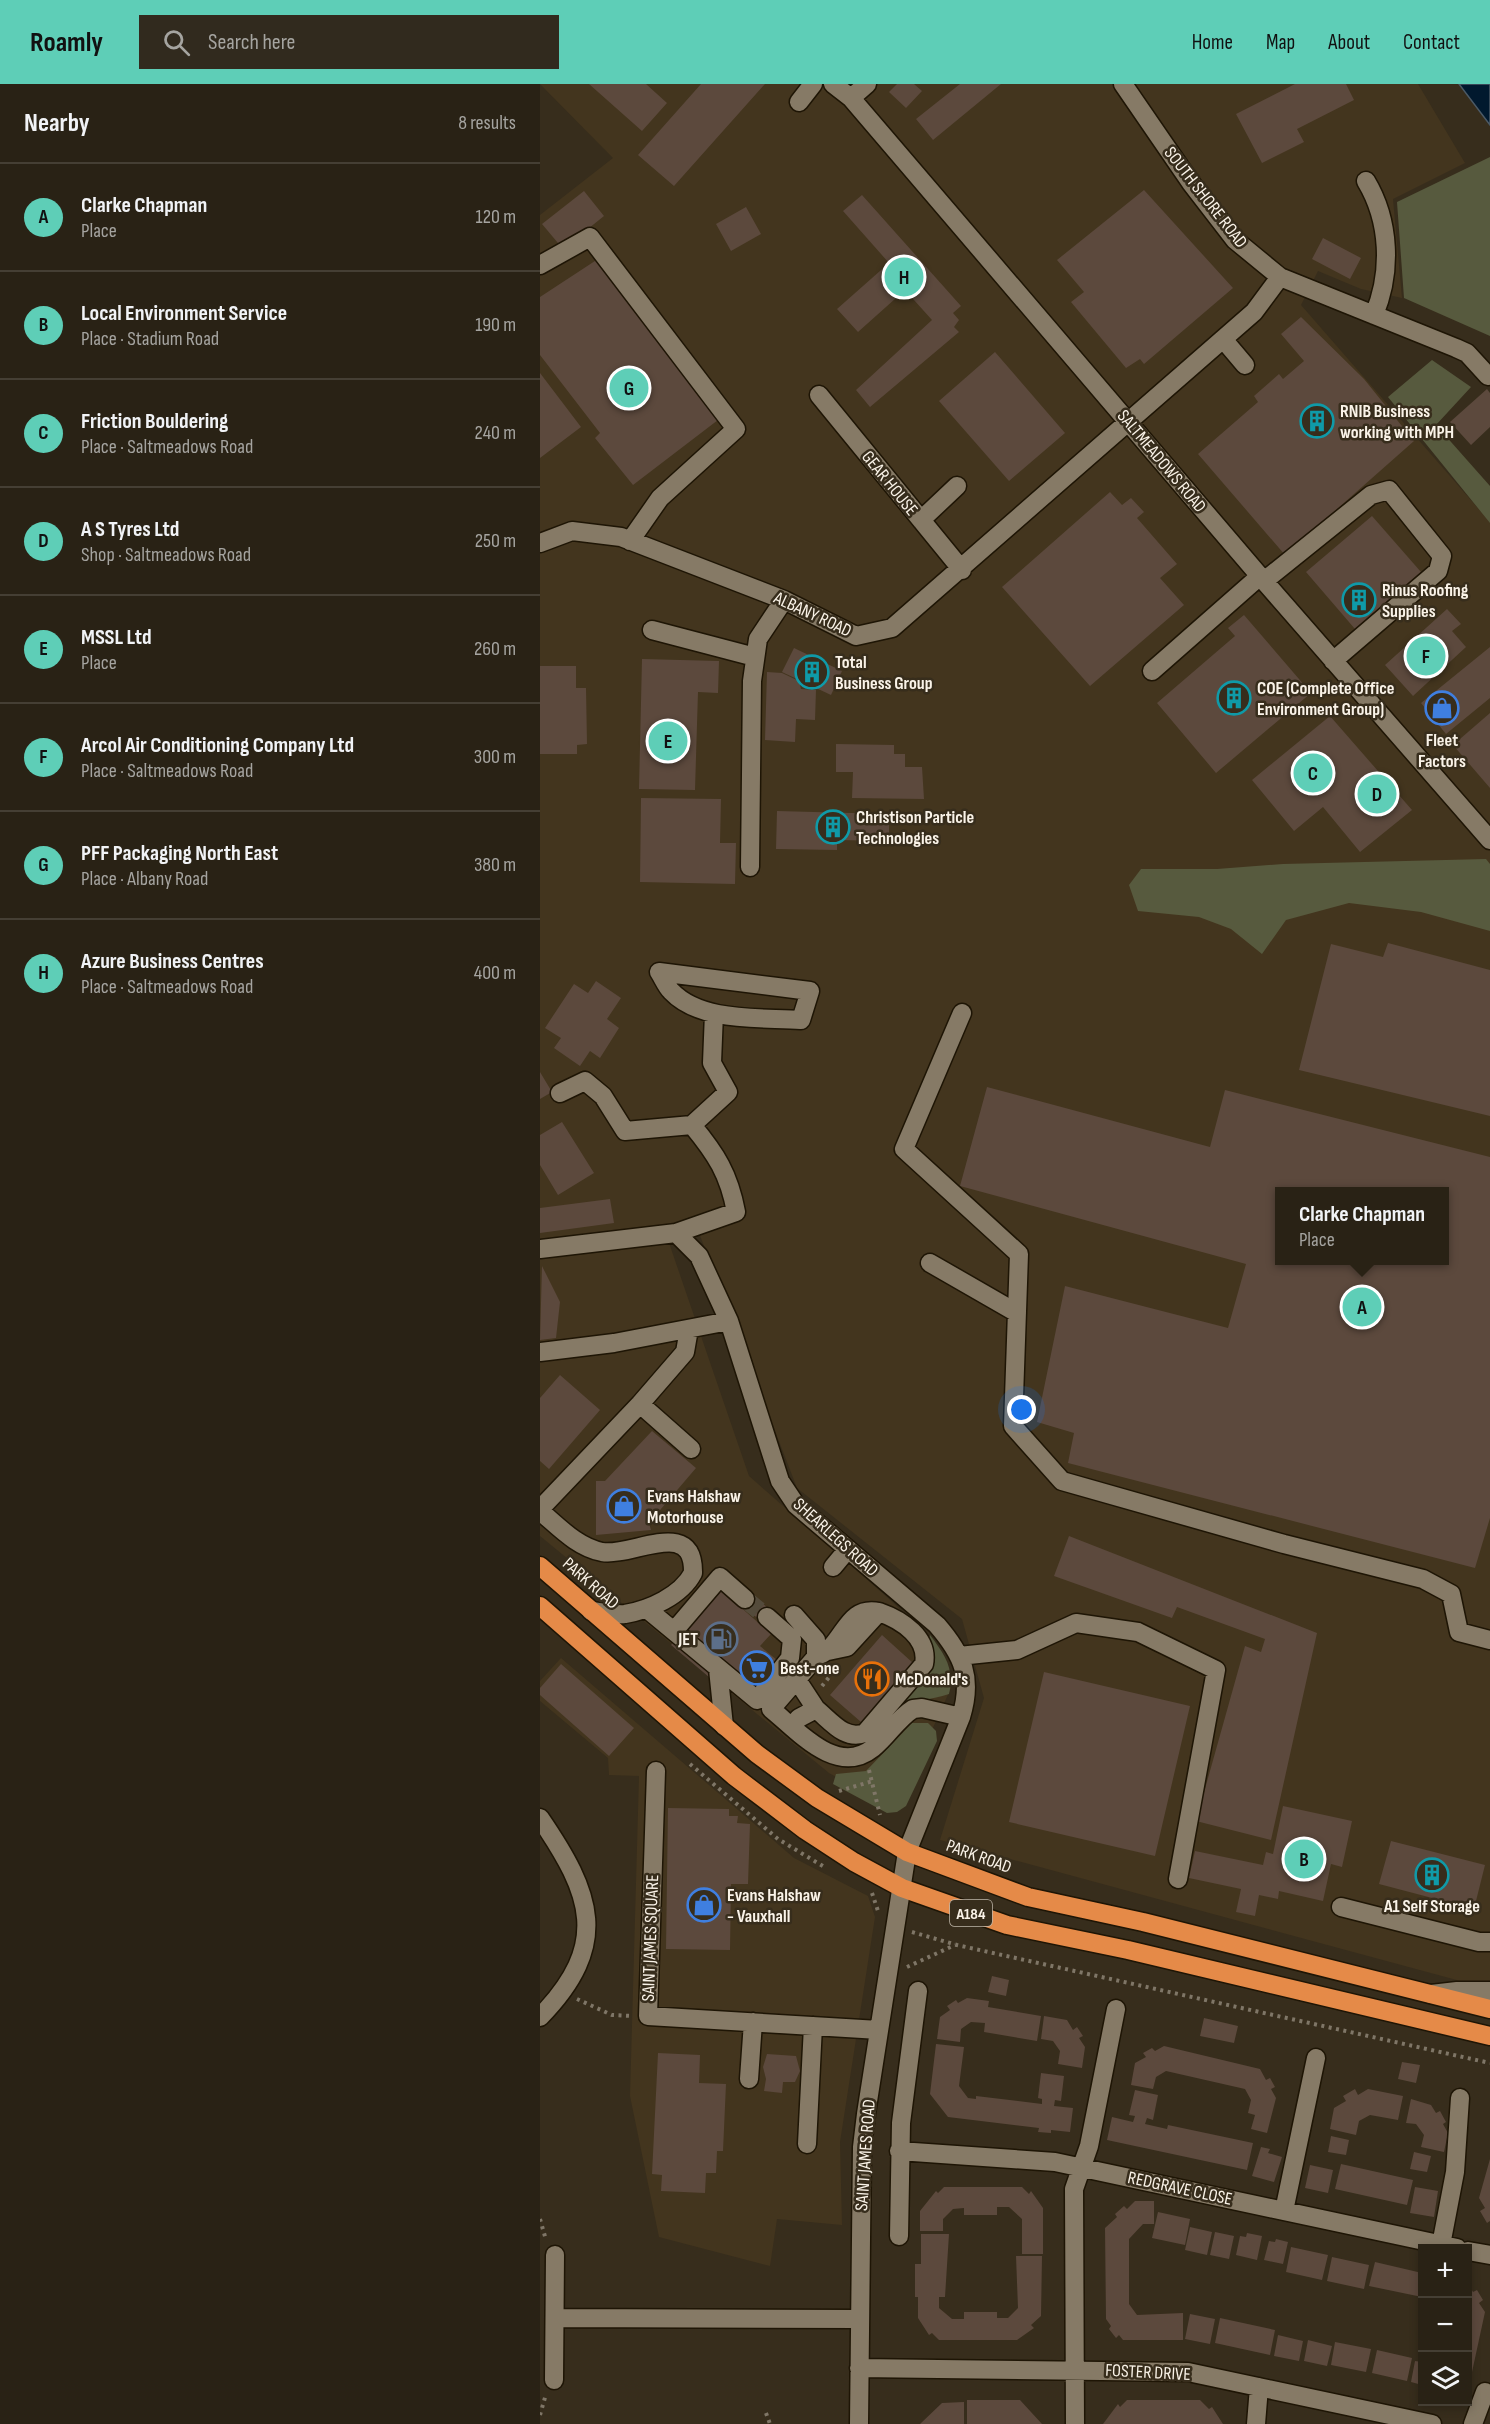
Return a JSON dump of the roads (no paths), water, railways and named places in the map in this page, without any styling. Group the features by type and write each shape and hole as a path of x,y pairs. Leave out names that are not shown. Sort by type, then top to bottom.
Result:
{"highway":[{"name":"PARK ROAD","path":"540,1566 724,1726 817,1798 907,1852 1028,1897 1490,2009"},
{"name":"A184","path":"540,1606 734,1776 805,1830 855,1862 902,1888 1007,1925 1490,2036"},
{"path":"1079,1940 1088,1910"}],"street":[{"path":"798,102 813,84"},
{"name":"SALTMEADOWS ROAD","path":"832,84 851,98 1333,661 1490,840"},
{"path":"851,98 867,84"},
{"name":"SOUTH SHORE ROAD","path":"1123,84 1191,183 1235,240 1280,277 1467,353 1488,376"},
{"path":"1366,181 1377,199 1387,258 1384,291 1374,315"},
{"path":"540,266 590,237 736,429 660,498 630,541"},
{"path":"1128,420 1254,312 1280,277"},
{"path":"1223,339 1245,365"},
{"name":"GEAR HOUSE","path":"819,395 962,570"},
{"name":"ALBANY ROAD","path":"540,543 572,531 630,541 784,600 856,636 892,628 962,570 1128,420"},
{"path":"921,520 957,486"},
{"path":"1152,671 1262,578 1371,495 1389,490 1442,556 1438,571 1333,661"},
{"path":"750,867 752,681 755,657 758,639 784,600"},
{"path":"652,630 755,657"},
{"path":"659,972 810,991 801,1020 714,1013 687,1003 671,991 659,972"},
{"path":"560,1093 585,1081 603,1096 625,1131 692,1125 728,1092 711,1064 714,1013"},
{"path":"962,1013 904,1149 1019,1254 1013,1426 1062,1481 1284,1544 1423,1579 1451,1594 1459,1632 1490,1640"},
{"path":"540,1249 676,1233 736,1212 733,1196 718,1157 692,1125"},
{"name":"SHEARLEGS ROAD","path":"676,1233 699,1256 729,1321 780,1481 796,1505 937,1625 956,1647 966,1675 967,1698 907,1852 902,1888"},
{"path":"930,1263 1017,1313"},
{"path":"540,1353 614,1343 729,1321"},
{"path":"591,1611 623,1614 646,1609 688,1582 693,1573 690,1555 681,1545 662,1542 618,1552 605,1552 578,1542 540,1510 640,1404 685,1352 689,1329"},
{"path":"640,1404 691,1449"},
{"path":"833,1567 848,1549"},
{"path":"674,1631 720,1577 745,1599"},
{"path":"646,1609 757,1700 790,1658 792,1639 767,1617"},
{"path":"797,1680 816,1709 846,1735 856,1736 865,1733 924,1665 926,1652 921,1640 896,1618 879,1612 847,1647 822,1654 780,1696 771,1709 817,1747 832,1755 850,1757 863,1754 874,1747 905,1714 913,1709 922,1708 961,1717"},
{"path":"794,1615 816,1640 822,1654"},
{"path":"959,1656 1017,1650 1076,1623 1138,1632 1216,1670 1178,1879"},
{"path":"718,1669 724,1726"},
{"path":"792,1726 799,1718 816,1709"},
{"name":"SAINT JAMES SQUARE","path":"656,1771 648,2016 879,2030"},
{"path":"540,1818 576,1874 585,1908 583,1949 578,1964 563,1992 540,2017"},
{"name":"SAINT JAMES ROAD","path":"859,2424 862,2146 902,1888"},
{"path":"1341,1907 1479,1942 1490,1942"},
{"path":"1431,1994 1457,1990 1490,1991"},
{"path":"899,2236 899,2151 918,1991"},
{"path":"1075,2424 1074,2189 1080,2166 1089,2146 1116,2009"},
{"path":"749,2079 753,2022"},
{"path":"807,2144 813,2026"},
{"path":"1284,2211 1316,2058"},
{"path":"1449,2244 1460,2098"},
{"name":"REDGRAVE CLOSE","path":"899,2151 1040,2160 1080,2166 1435,2244"},
{"path":"1472,2252 1490,2255"},
{"path":"554,2380 555,2255"},
{"path":"555,2318 859,2319"},
{"name":"FOSTER DRIVE","path":"859,2368 1188,2372 1432,2424"},
{"path":"1256,2424 1259,2387"},
{"path":"1473,2424 1485,2392"}],"water":[{"path":"1459,84 1490,84 1490,125"}],"tunnel":[{"path":"745,1599 767,1617"}],"place":[{"name":"Azure Business Centres","path":"904,277"},
{"name":"PFF Packaging North East","path":"629,388"},
{"name":"RNIB Business working with MPH","path":"1317,421"},
{"name":"Rinus Roofing Supplies","path":"1359,600"},
{"name":"Arcol Air Conditioning Company Ltd","path":"1426,656"},
{"name":"Total Business Group","path":"812,672"},
{"name":"COE (Complete Office Environment Group)","path":"1234,698"},
{"name":"Fleet Factors","path":"1442,708"},
{"name":"MSSL Ltd","path":"668,741"},
{"name":"Friction Bouldering","path":"1313,773"},
{"name":"A S Tyres Ltd","path":"1377,794"},
{"name":"Christison Particle Technologies","path":"833,827"},
{"name":"Clarke Chapman","path":"1362,1307"},
{"name":"Evans Halshaw Motorhouse","path":"624,1506"},
{"name":"JET","path":"721,1639"},
{"name":"Best-one","path":"757,1668"},
{"name":"McDonald's","path":"872,1679"},
{"name":"Local Environment Service","path":"1304,1859"},
{"name":"A1 Self Storage","path":"1432,1875"},
{"name":"Evans Halshaw - Vauxhall","path":"704,1905"}]}
